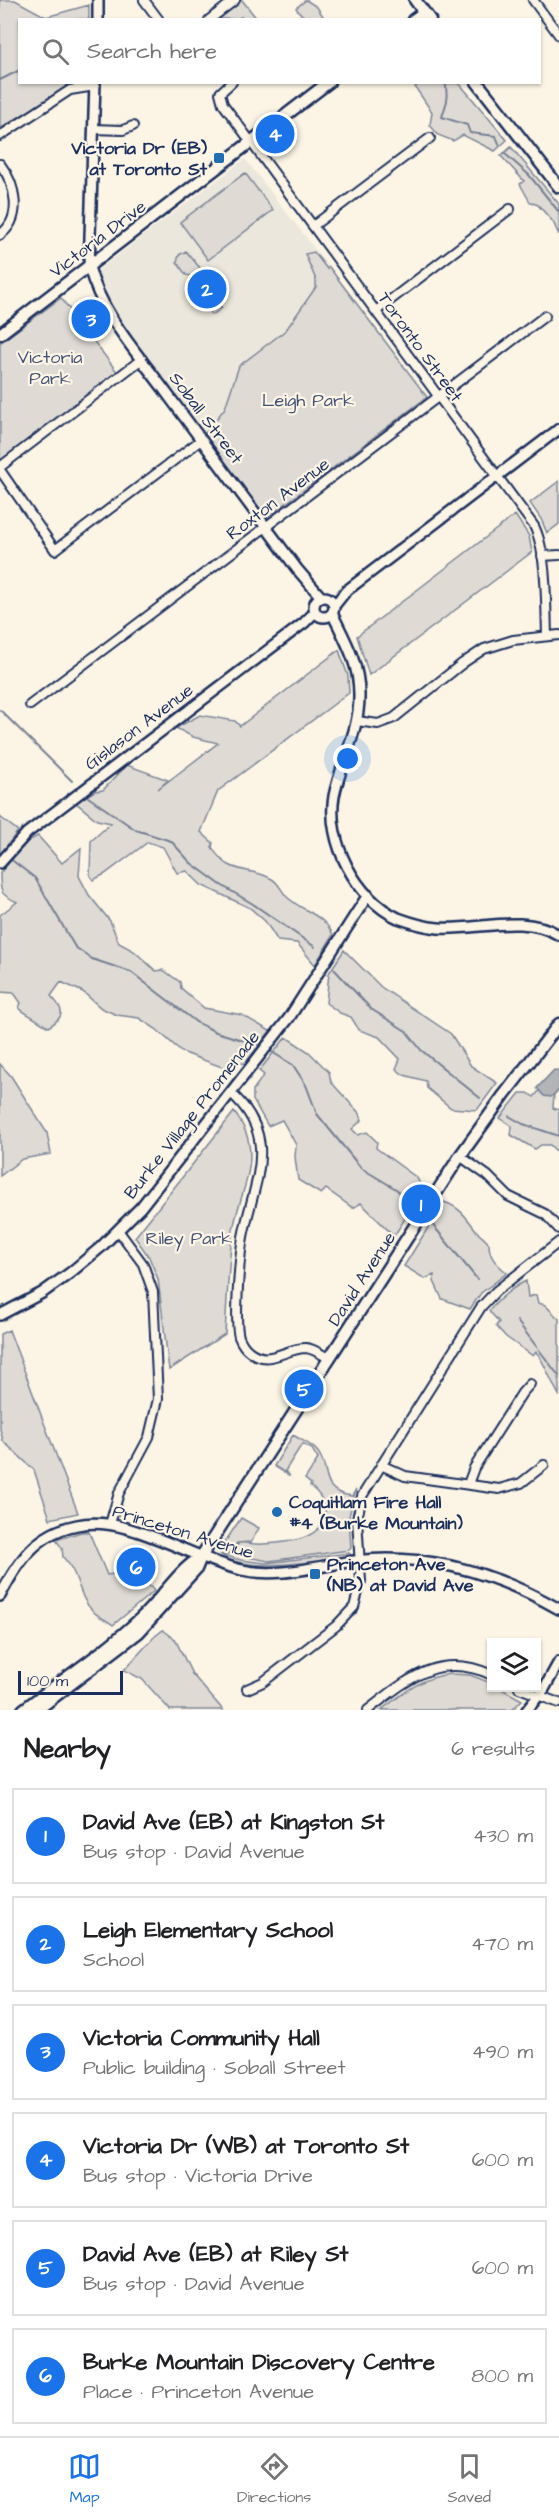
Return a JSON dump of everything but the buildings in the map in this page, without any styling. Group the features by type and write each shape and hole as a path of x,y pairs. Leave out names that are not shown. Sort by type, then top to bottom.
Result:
{"main road":[{"path":"415,0 427,16"},
{"name":"Victoria Drive","path":"0,334 327,84"},
{"path":"479,84 557,180"},
{"name":"David Avenue","path":"37,1710 139,1632 190,1577 460,1156 559,1024"},
{"name":"David Avenue","path":"23,1710 127,1631 157,1602 191,1563 201,1557"}],"street":[{"path":"98,0 98,18"},
{"path":"144,0 158,18"},
{"path":"212,18 235,0"},
{"path":"533,0 559,34"},
{"path":"0,135 70,90 95,84 89,267"},
{"name":"Toronto Street","path":"229,84 219,94 221,102 536,529 542,556 547,636"},
{"path":"93,129 123,130 133,126"},
{"path":"313,226 430,138"},
{"path":"0,164 12,184 14,216 9,229 0,235"},
{"path":"376,311 510,209"},
{"name":"Soball Street","path":"89,267 103,304 308,583 338,626 352,652 359,696 357,721 334,797 335,828 341,856 355,880 368,895 397,917 437,928 519,923 549,930 559,935"},
{"name":"Roxton Avenue","path":"30,705 545,316"},
{"path":"142,360 0,469 55,550 201,440"},
{"name":"Gislason Avenue","path":"0,862 27,833 559,429"},
{"path":"542,556 559,555"},
{"path":"357,721 378,724 394,718 484,649 513,640 559,635"},
{"name":"Burke Village Promenade","path":"0,1315 42,1293 70,1273 141,1207 275,1037 308,991 368,895"},
{"path":"231,1093 252,1118 259,1136 261,1151 260,1174 242,1241 238,1310 239,1336 247,1350 264,1358 307,1348 330,1359"},
{"path":"460,1156 488,1176 508,1196 545,1214 559,1229"},
{"path":"110,1524 119,1493 149,1437 158,1399 153,1292 143,1264 118,1230"},
{"path":"247,1689 263,1682 347,1617 357,1601 360,1589 357,1525 358,1506 362,1496 488,1299 559,1242"},
{"path":"468,1485 474,1468 530,1384"},
{"path":"381,1465 405,1476 491,1489 511,1487 525,1480 544,1465"},
{"name":"Princeton Avenue","path":"0,1596 18,1562 42,1539 74,1525 110,1524 235,1568 264,1573 360,1561 408,1560 461,1568 516,1586 559,1608"},
{"path":"527,1710 559,1662"},
{"path":"368,1710 411,1678 429,1670 460,1666 487,1674"},
{"path":"528,1692 559,1703"}],"shaded area":[{"path":"245,159 329,267 286,330 239,366 225,408 203,436 90,276"},
{"path":"554,1070 559,1071 559,1090 551,1097 544,1096 537,1088"}],"green space":[{"path":"0,0 15,0 46,17 89,5 89,18 18,18 18,84 71,84 0,129"},
{"path":"242,0 256,18 218,18"},
{"path":"306,0 317,7 324,18 308,18 296,8"},
{"path":"420,84 460,84 507,140 495,151 463,135 453,141 438,135 430,125 432,112 415,87"},
{"path":"511,147 559,204 559,235 553,222 538,205 530,202 520,184 524,181 501,156"},
{"path":"245,173 273,210 208,260 180,222"},
{"path":"186,251 200,268 191,276 186,275 177,262 179,255"},
{"name":"Leigh Park","path":"314,252 327,269 329,267 427,397 264,520 203,436 225,408 239,366 286,330 316,287 316,280 305,254"},
{"path":"208,289 222,308 212,315 198,296"},
{"name":"Victoria Park","path":"61,298 121,377 0,467 0,343"},
{"path":"559,481 559,524 547,533 530,503"},
{"path":"515,515 529,536 532,552 369,675 357,636"},
{"path":"339,650 348,676 349,693 218,791 201,832 213,843 212,847 226,863 272,879 293,902 324,922 333,935 315,965 297,943 278,941 265,921 250,908 201,885 187,871 177,873 163,847 148,842 105,874 93,880 90,875 91,841 111,823 97,820 75,802 95,791 103,790 127,765 168,780 158,789 218,743 193,737 176,728 200,715 235,721 240,726"},
{"path":"0,817 18,831 0,855"},
{"path":"38,836 62,863 81,848 79,876 89,895 110,921 119,943 134,951 156,971 163,970 180,982 181,988 204,1008 242,1015 270,1031 246,1063 233,1064 227,1069 182,1052 156,1029 139,1018 117,1015 101,1008 83,992 61,982 51,996 59,1005 61,1013 58,1020 48,1027 21,1010 19,1007 21,1003 14,993 0,992 0,915 17,902 2,892 0,873 28,841"},
{"path":"344,950 381,987 451,1034 471,1066 497,1083 477,1110 451,1108 427,1088 426,1081 404,1075 396,1069 400,1059 379,1037 359,1030 351,1017 340,1013 326,1003 329,973"},
{"path":"286,1037 309,1052 329,1072 331,1082 360,1114 362,1120 352,1129 358,1135 367,1132 377,1142 376,1148 417,1178 423,1190 394,1236 361,1203 353,1208 326,1189 321,1194 298,1180 296,1145 282,1120 268,1126 253,1100 253,1090 264,1075 259,1071"},
{"path":"0,1064 11,1076 47,1133 51,1154 22,1159 0,1176"},
{"path":"539,1091 554,1093 553,1108 559,1110 559,1154 550,1145 541,1145 535,1149 511,1135 512,1126 500,1118 520,1093 528,1093 534,1097"},
{"name":"Riley Park","path":"234,1112 244,1128 249,1143 250,1158 232,1236 225,1334 169,1370 158,1279 149,1257 135,1237"},
{"path":"444,1202 455,1207 464,1215 488,1242 492,1257 507,1273 481,1293 470,1309 442,1299 434,1281 434,1275 425,1279 404,1266"},
{"path":"526,1281 528,1297 536,1295 538,1303 545,1305 559,1319 559,1395 536,1352 533,1356 506,1337 496,1326 499,1322 489,1311 506,1294"},
{"path":"9,1330 78,1513 50,1519 34,1470 3,1441 0,1429 0,1334"},
{"path":"293,1435 317,1451 334,1490 352,1496 356,1489 349,1516 351,1548 269,1561 230,1554 239,1543 271,1544 300,1539 317,1530 322,1523 325,1514 323,1502 305,1479 318,1459 312,1449 302,1444 285,1471 290,1476 274,1466"},
{"path":"241,1518 259,1528 251,1542 237,1543 229,1554 222,1552 221,1548"},
{"path":"81,1532 89,1532 107,1575 121,1573 151,1587 154,1591 113,1625 88,1606 73,1571 63,1557 62,1548 56,1540"},
{"path":"349,1553 351,1555 343,1558 279,1565 245,1563 231,1560 220,1554 241,1560 266,1563"},
{"path":"163,1630 175,1639 192,1674 223,1710 170,1710 142,1679 124,1670"},
{"path":"470,1675 487,1681 487,1692 507,1692 522,1700 512,1710 381,1710 422,1682 440,1676"}],"waterway":[{"path":"280,18 305,18"},
{"path":"0,80 18,71"},
{"path":"445,84 447,101 442,117 467,125 470,133 496,136 500,146"},
{"path":"504,153 529,175 559,212"},
{"path":"0,710 72,781"},
{"path":"88,797 136,830 171,841 191,863 315,947"},
{"path":"9,858 35,878 75,947 92,959 131,972 196,1022 216,1032 262,1046"},
{"path":"333,968 371,1009 406,1031 421,1050 480,1098"},
{"path":"267,1049 293,1065 306,1085 317,1114 361,1168 396,1189 409,1201"},
{"path":"509,1116 523,1124 559,1136"},
{"path":"432,1224 477,1279"},
{"path":"517,1321 559,1376"}],"place":[{"name":"Victoria Dr (WB) at Toronto St","path":"275,134"},
{"name":"Victoria Dr (EB) at Toronto St","path":"219,158"},
{"name":"Leigh Elementary School","path":"207,289"},
{"name":"Victoria Community Hall","path":"91,319"},
{"name":"David Ave (EB) at Kingston St","path":"421,1204"},
{"name":"David Ave (EB) at Riley St","path":"304,1389"},
{"name":"Coquitlam Fire Hall #4 (Burke Mountain)","path":"277,1512"},
{"name":"Burke Mountain Discovery Centre","path":"136,1567"},
{"name":"Princeton Ave (NB) at David Ave","path":"315,1574"}]}
